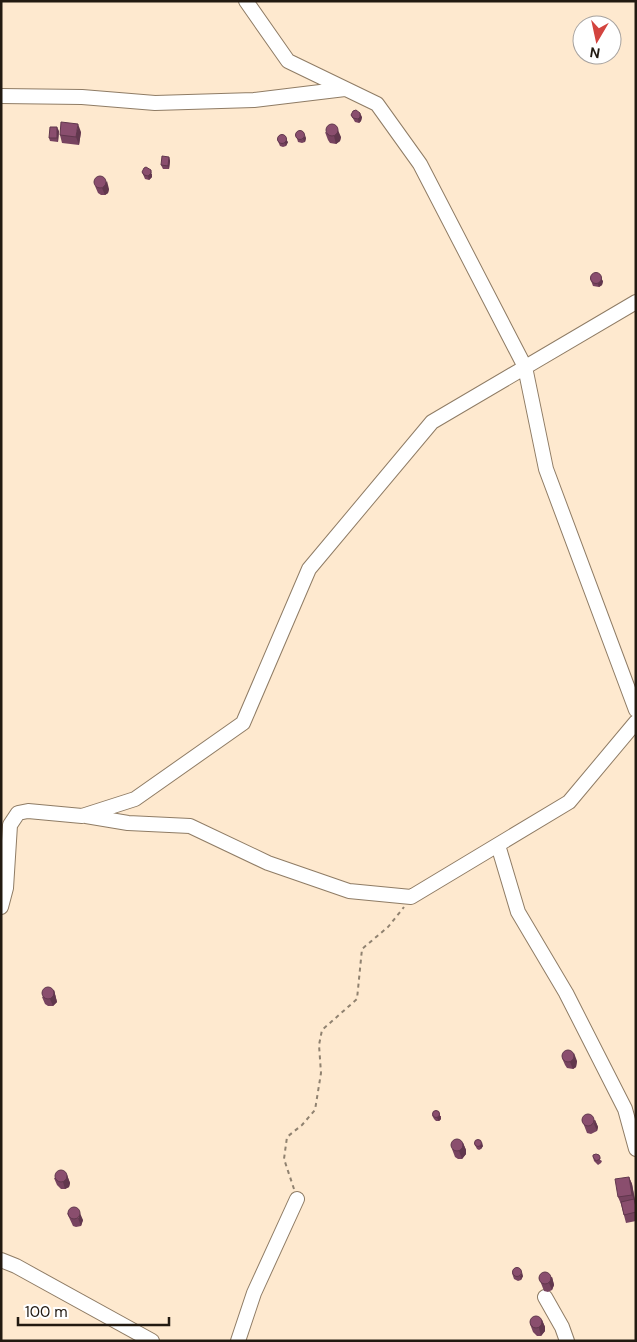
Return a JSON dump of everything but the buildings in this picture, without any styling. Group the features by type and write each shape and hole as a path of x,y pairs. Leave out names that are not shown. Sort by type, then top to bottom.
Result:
{"street":[{"path":"246,1 288,61 377,104 420,164 525,367 546,470 636,710"},
{"path":"1,96 82,97 165,103 254,100 346,89"},
{"path":"82,816 135,799 243,723 310,569 432,422 636,302"},
{"path":"1,907 6,888 10,825 18,813 28,811 128,823 190,826 268,863 349,891 411,898 569,802 636,722"},
{"path":"498,845 518,912 566,993 625,1109 636,1149"},
{"path":"238,1341 254,1293 297,1199"},
{"path":"1,1260 16,1266 152,1341"},
{"path":"545,1298 562,1327 567,1341"}],"path":[{"path":"297,1199 284,1159 287,1137 302,1125 315,1110 321,1073 319,1045 322,1030 357,999 362,949 388,927 411,898"}]}
